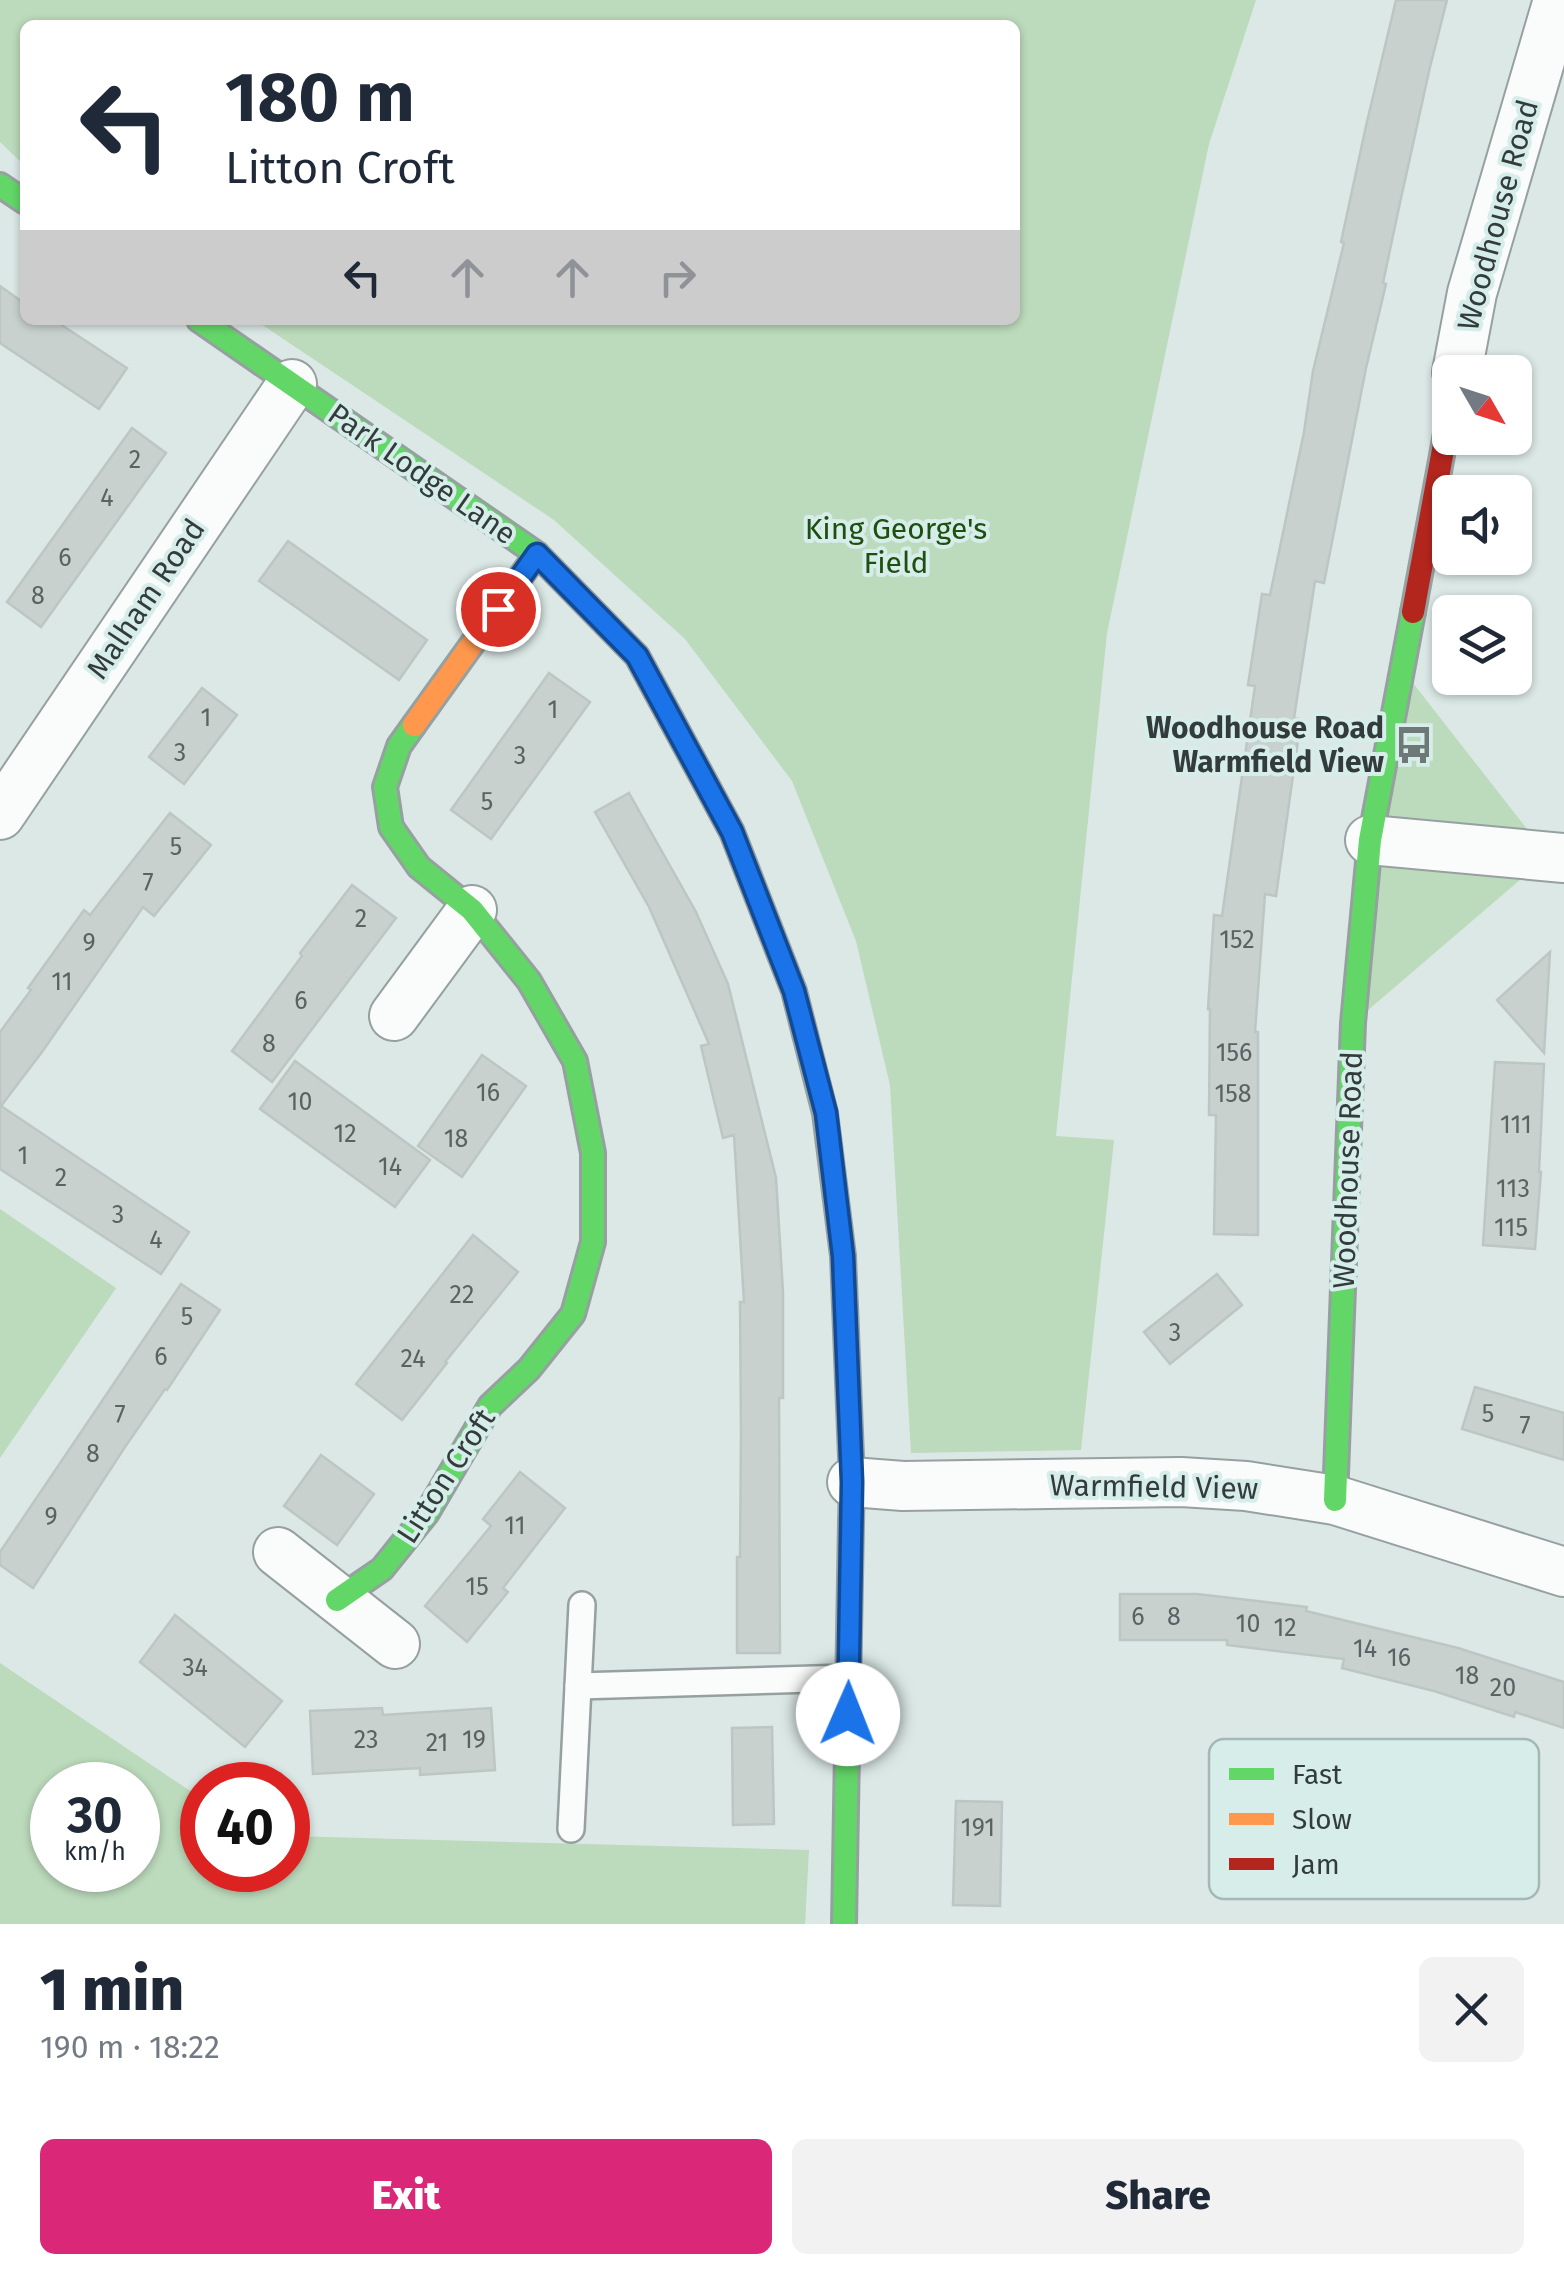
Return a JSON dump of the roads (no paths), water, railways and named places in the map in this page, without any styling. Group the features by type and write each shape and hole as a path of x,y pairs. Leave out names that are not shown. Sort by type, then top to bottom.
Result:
{"street":[{"name":"Woodhouse Road","path":"1460,355 1472,293 1558,0"},
{"name":"Park Lodge Lane","path":"206,325 537,554 637,656 732,832 794,991 826,1113 843,1256 852,1482 844,1924"},
{"name":"Malham Road","path":"0,815 17,753 292,384"},
{"name":"Woodhouse Road","path":"1335,1500 1353,1023 1370,840 1442,455"},
{"name":"Litton Croft","path":"337,1600 382,1569 427,1514 490,1406 529,1369 573,1314 593,1242 593,1153 575,1061 529,981 472,910 419,867 390,827 384,787 399,746 537,554"},
{"path":"1370,840 1564,858"},
{"path":"394,1016 472,910"},
{"name":"Warmfield View","path":"852,1482 903,1486 1181,1482 1246,1486 1335,1500 1564,1572"},
{"path":"278,1552 396,1644"}],"lane":[{"path":"571,1829 582,1604"},
{"path":"578,1686 848,1678"}],"place":[{"name":"Woodhouse Road Warmfield View","path":"1414,745"}],"park label":[{"name":"King George's Field","path":"896,546"}]}
